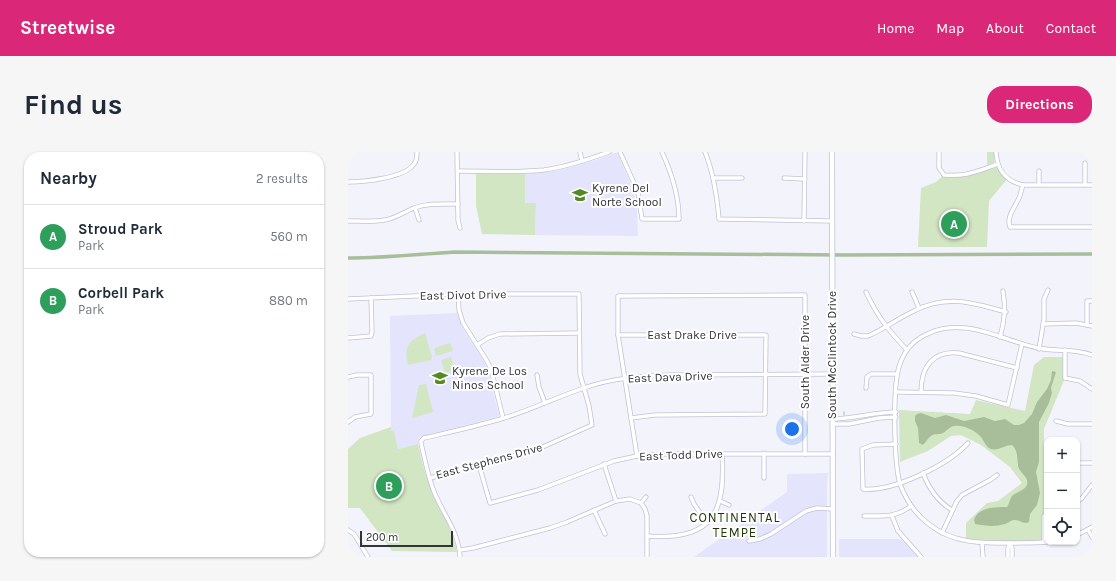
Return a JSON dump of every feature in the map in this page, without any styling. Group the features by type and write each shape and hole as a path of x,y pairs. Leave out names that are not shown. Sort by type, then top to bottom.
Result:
{"main road":[{"name":"South McClintock Drive","path":"832,152 833,557"}],"street":[{"path":"348,182 376,181 402,172 411,168 414,164 417,152"},
{"path":"457,152 458,220 460,228"},
{"path":"580,152 582,161"},
{"path":"458,171 517,172 544,170 582,161 609,152"},
{"path":"620,152 638,192 642,218 679,219 679,205 676,187 662,152"},
{"path":"705,152 714,178 719,219 832,221"},
{"path":"804,221 805,152"},
{"path":"939,152 939,168 944,175 966,175 998,164"},
{"path":"996,152 998,164 1006,177 1013,183 1023,185 1092,185"},
{"path":"1085,163 1085,186"},
{"path":"1039,171 1039,185"},
{"path":"714,178 742,178"},
{"path":"784,178 805,179"},
{"path":"1023,185 1019,197 1013,207 1009,223 1010,227 1092,227"},
{"path":"348,221 375,221 398,216 414,208 435,204 458,204"},
{"path":"414,208 419,220"},
{"path":"1039,349 1043,324 1044,299 1048,290"},
{"path":"1000,337 1006,312 1002,291"},
{"path":"866,292 886,327 907,350"},
{"path":"912,292 919,308"},
{"path":"458,294 459,310 463,323 490,366 503,418"},
{"name":"East Divot Drive","path":"348,299 458,294 579,294 579,333"},
{"name":"South Alder Drive","path":"618,335 618,296 805,295 805,454"},
{"path":"348,338 370,336 372,331 371,298"},
{"path":"854,334 868,336 919,308 935,303 956,301 974,303 1006,312"},
{"path":"1087,325 1087,301 1092,301"},
{"path":"1043,324 1076,323 1092,326"},
{"path":"1044,542 966,542 953,538 930,525 911,506 897,474 897,374 903,357 914,342 932,331 945,327 966,328 1039,349 1075,350 1092,355"},
{"path":"477,345 488,338 500,334 579,333 579,363 584,388"},
{"path":"618,335 637,456"},
{"name":"East Drake Drive","path":"618,335 766,335 766,375"},
{"path":"896,392 942,392 965,394 1008,405 1022,344"},
{"path":"1064,350 1065,378 1080,381 1092,389"},
{"path":"921,392 923,373 927,365 938,356 950,352 959,352 1017,368"},
{"name":"East Dava Drive","path":"430,478 421,440 424,438 503,418 584,388 605,382 625,378 666,375 832,374"},
{"path":"866,388 867,377 871,374 897,374"},
{"path":"348,377 357,375 371,375 371,414 356,417 348,422"},
{"path":"536,375 539,387 546,403"},
{"path":"631,418 655,415 765,414 766,375"},
{"name":"East Stephens Drive","path":"430,478 536,450 592,425 584,388"},
{"path":"833,422 879,412 896,412"},
{"path":"833,422 848,424 879,418 896,417"},
{"path":"1056,420 1068,424 1092,424"},
{"path":"896,444 873,445 862,449 863,488 880,488 900,483 923,473 954,455 968,443"},
{"path":"764,453 764,478"},
{"name":"East Todd Drive","path":"479,465 490,503 538,490 604,464 637,456 662,454 833,454"},
{"path":"647,536 677,536 688,534 707,523 717,510 720,501 723,487 722,454"},
{"path":"1080,463 1092,463"},
{"path":"604,464 616,501"},
{"path":"923,473 931,491 944,505 952,510"},
{"path":"942,532 956,501 962,495 997,475"},
{"path":"430,478 436,496 452,526 460,550 460,557"},
{"path":"1080,500 1092,485"},
{"path":"641,503 646,497"},
{"path":"691,497 707,523"},
{"path":"460,550 550,528 616,501 630,499 641,503 647,516 647,557"},
{"path":"720,501 729,505"},
{"path":"864,516 892,516 911,506"},
{"path":"749,541 760,539 770,534 806,511 817,508 833,509"},
{"path":"594,510 604,534"},
{"path":"892,516 898,531 922,557"},
{"path":"1080,534 1092,527"},
{"path":"348,530 354,534 368,557"},
{"path":"1088,530 1092,537"},
{"path":"982,543 983,557"},
{"path":"1008,557 1008,548 1010,543"},
{"path":"1010,543 1012,548 1012,557"}],"shaded area":[{"path":"987,152 994,152 994,163 987,165"},
{"name":"Kyrene Del Norte School","path":"617,153 619,156 634,192 637,211 638,236 535,235 536,203 525,203 525,174 560,170 599,159"},
{"path":"998,164 1008,178 989,201 987,247 918,247 921,188 936,182 944,175 955,176"},
{"path":"476,174 525,174 525,203 536,203 535,235 482,234 476,206"},
{"name":"Kyrene De Los Ninos School","path":"457,313 462,327 485,363 499,415 497,417 420,437 418,444 398,449 394,430 391,431 390,316"},
{"path":"425,333 432,357 431,360 408,365 406,353 411,341"},
{"path":"450,343 453,351 436,356 434,348"},
{"path":"451,357 455,370 445,373 441,360"},
{"path":"1044,357 1065,357 1065,378 1044,429 1044,542 966,542 966,523 987,503 998,501 1022,483 1010,467 981,445 961,435 951,436 928,451 900,462 899,410 970,414 976,400 1025,411 1034,365"},
{"path":"1052,371 1056,372 1051,388 1052,393 1049,403 1039,422 1039,462 1036,472 1040,493 1037,505 1030,514 1029,522 1025,523 1013,520 998,526 975,524 974,520 979,512 997,507 1007,507 1012,496 1026,487 1026,478 1018,467 1015,449 1012,445 991,449 987,447 981,437 976,433 966,427 958,426 951,427 942,434 932,435 923,445 919,443 918,428 915,421 915,416 921,413 935,418 946,415 964,421 984,417 995,421 1005,419 1014,425 1019,425 1024,423 1032,414 1037,402 1047,389 1051,380"},
{"path":"426,384 433,412 412,418 419,385"},
{"path":"391,427 391,431 394,430 398,449 418,444 424,468 435,500 449,528 457,552 392,551 360,508 348,508 348,449 360,438"},
{"path":"828,473 827,557 694,557 787,492 787,474"},
{"path":"839,539 901,539 918,557 839,557"}],"waterway":[{"path":"348,258 388,257 455,252 843,255 1092,254"}],"place":[{"name":"Kyrene Del Norte School","path":"580,195"},
{"name":"Stroud Park","path":"954,224"},
{"name":"Kyrene De Los Ninos School","path":"440,378"},
{"name":"Corbell Park","path":"389,486"}],"district":[{"name":"CONTINENTAL TEMPE","path":"735,524"}]}
